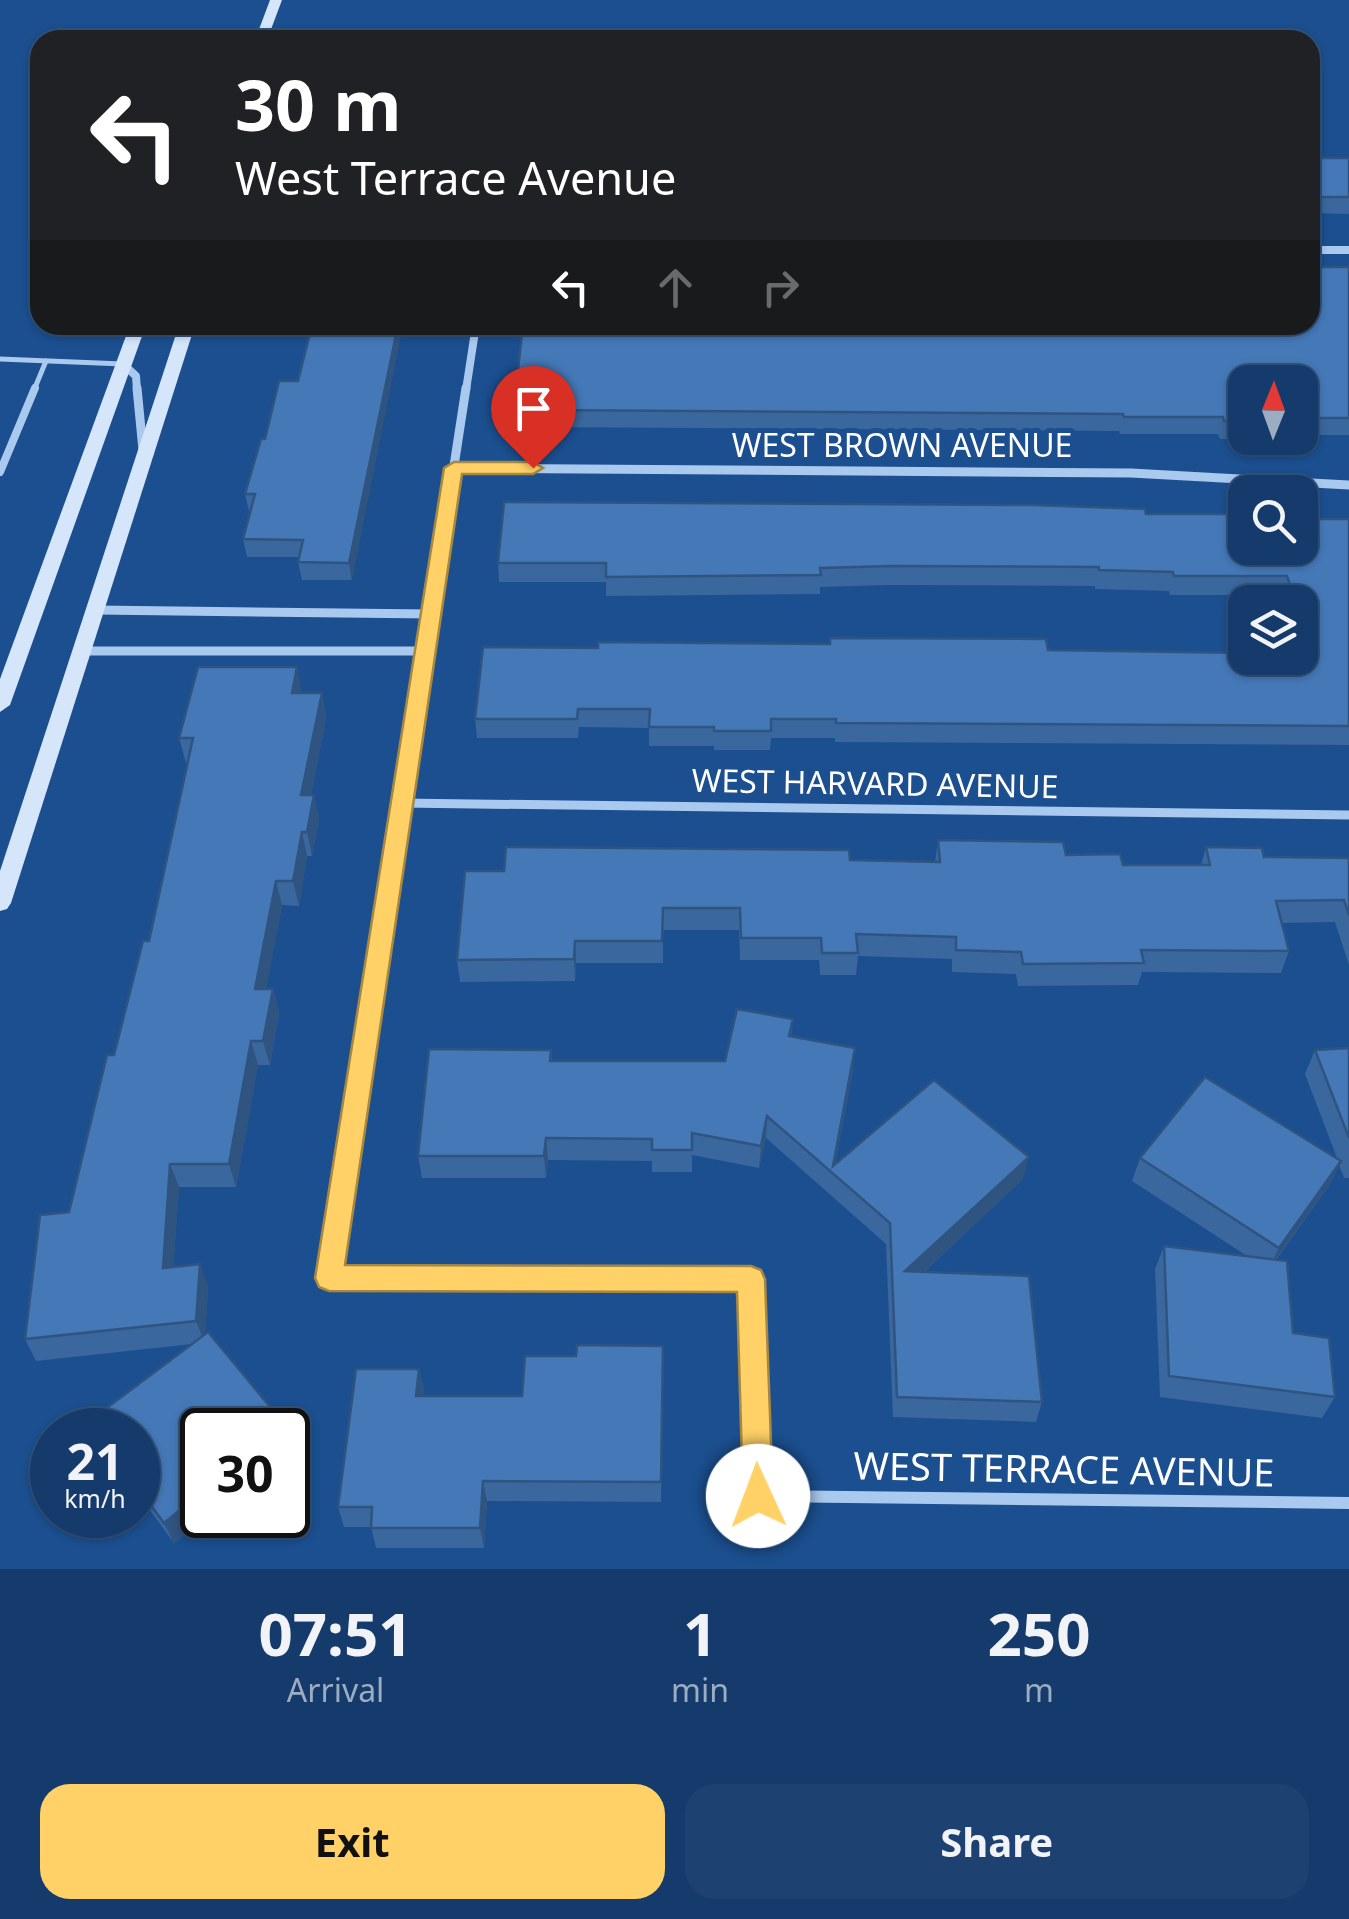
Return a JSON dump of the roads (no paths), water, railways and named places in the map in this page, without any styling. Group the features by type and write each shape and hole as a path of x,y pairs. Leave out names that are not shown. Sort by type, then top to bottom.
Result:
{"main road":[{"path":"265,30 276,0"},
{"path":"0,705 134,335"},
{"path":"0,903 184,335"}],"street":[{"path":"1320,250 1349,250"},
{"path":"401,803 474,335"},
{"path":"124,364 136,376 144,461"},
{"name":"WEST BROWN AVENUE","path":"454,468 1131,473 1349,485"},
{"path":"96,610 430,614"},
{"path":"84,650 425,650"},
{"name":"WEST HARVARD AVENUE","path":"401,803 1349,815"},
{"name":"WEST TERRACE AVENUE","path":"401,803 329,1278 751,1279 758,1496 1349,1503"}],"lane":[{"path":"0,360 124,364"},
{"path":"0,472 46,361"}]}
